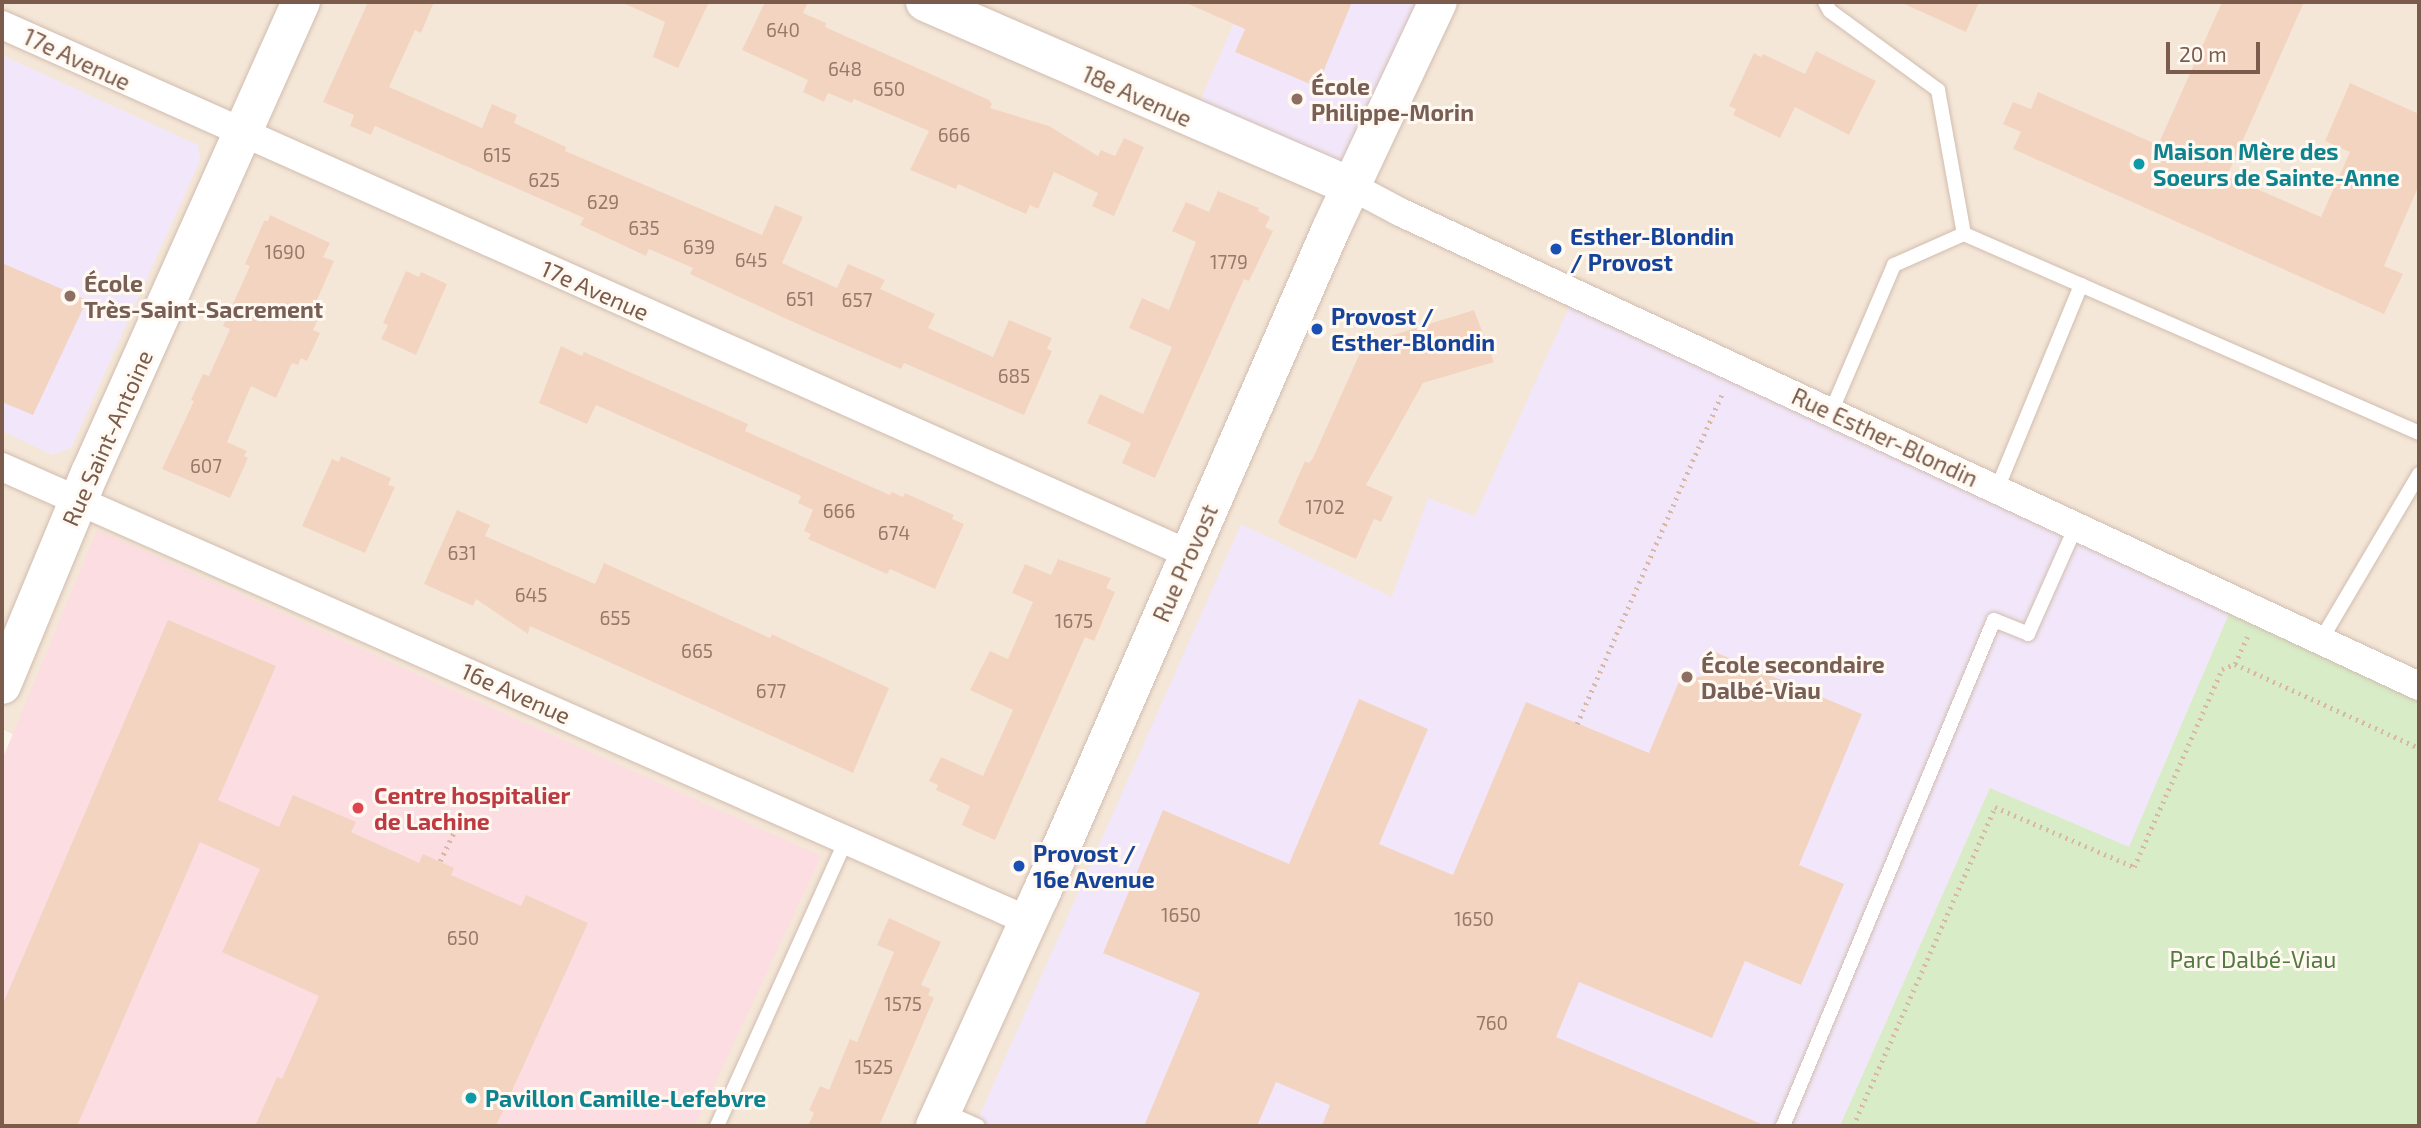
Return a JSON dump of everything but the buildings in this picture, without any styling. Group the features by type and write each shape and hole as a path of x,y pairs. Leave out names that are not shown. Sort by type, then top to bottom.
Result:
{"street":[{"name":"Rue Saint-Antoine","path":"2,685 78,502 301,2"},
{"name":"18e Avenue","path":"925,2 1351,186"},
{"name":"Rue Provost","path":"939,1119 1029,921 1351,186 1438,2"},
{"name":"17e Avenue","path":"2,25 1189,554"},
{"name":"Rue Esther-Blondin","path":"1351,186 2419,686"},
{"name":"16e Avenue","path":"2,467 1029,921"}],"lane":[{"path":"1825,2 1830,11 1938,90 1964,234"},
{"path":"1831,412 1894,265 1964,234 2419,433"},
{"path":"1997,489 2081,285"},
{"path":"2321,640 2419,474"},
{"path":"1783,1126 1994,620 2028,634 2076,526"},
{"path":"717,1126 846,840"},
{"path":"939,1119 978,1126"}],"path":[{"path":"1577,723 1734,366"},
{"path":"1853,1126 1995,807 2134,867 2222,669 2235,664 2258,611"},
{"path":"2235,664 2419,748"},
{"path":"440,861 454,832"}],"shaded area":[{"path":"2,2 2419,2 2419,1126 2,1126 2,776 18,737 2,729"},
{"name":"École Philippe-Morin","path":"1243,2 1438,2 1351,186 1192,120"},
{"name":"École Très-Saint-Sacrement","path":"2,55 198,145 200,160 71,448 52,455 2,431"},
{"name":"École secondaire Dalbé-Viau","path":"1571,303 2235,600 2129,847 1990,788 1840,1126 975,1126 1241,524 1392,597 1428,498 1475,516"},
{"name":"Centre hospitalier de Lachine","path":"97,530 821,856 695,1126 2,1126 2,760"}],"green space":[{"name":"Parc Dalbé-Viau","path":"2235,600 2419,686 2419,1126 1840,1126 1990,788 2129,847"}],"place":[{"name":"École Philippe-Morin","path":"1297,99"},
{"name":"Maison Mère des Soeurs de Sainte-Anne","path":"2139,164"},
{"name":"Esther-Blondin / Provost","path":"1556,249"},
{"name":"École Très-Saint-Sacrement","path":"70,296"},
{"name":"Provost / Esther-Blondin","path":"1317,329"},
{"name":"École secondaire Dalbé-Viau","path":"1687,677"},
{"name":"Centre hospitalier de Lachine","path":"358,808"},
{"name":"Provost / 16e Avenue","path":"1019,866"},
{"name":"Pavillon Camille-Lefebvre","path":"471,1098"}]}
